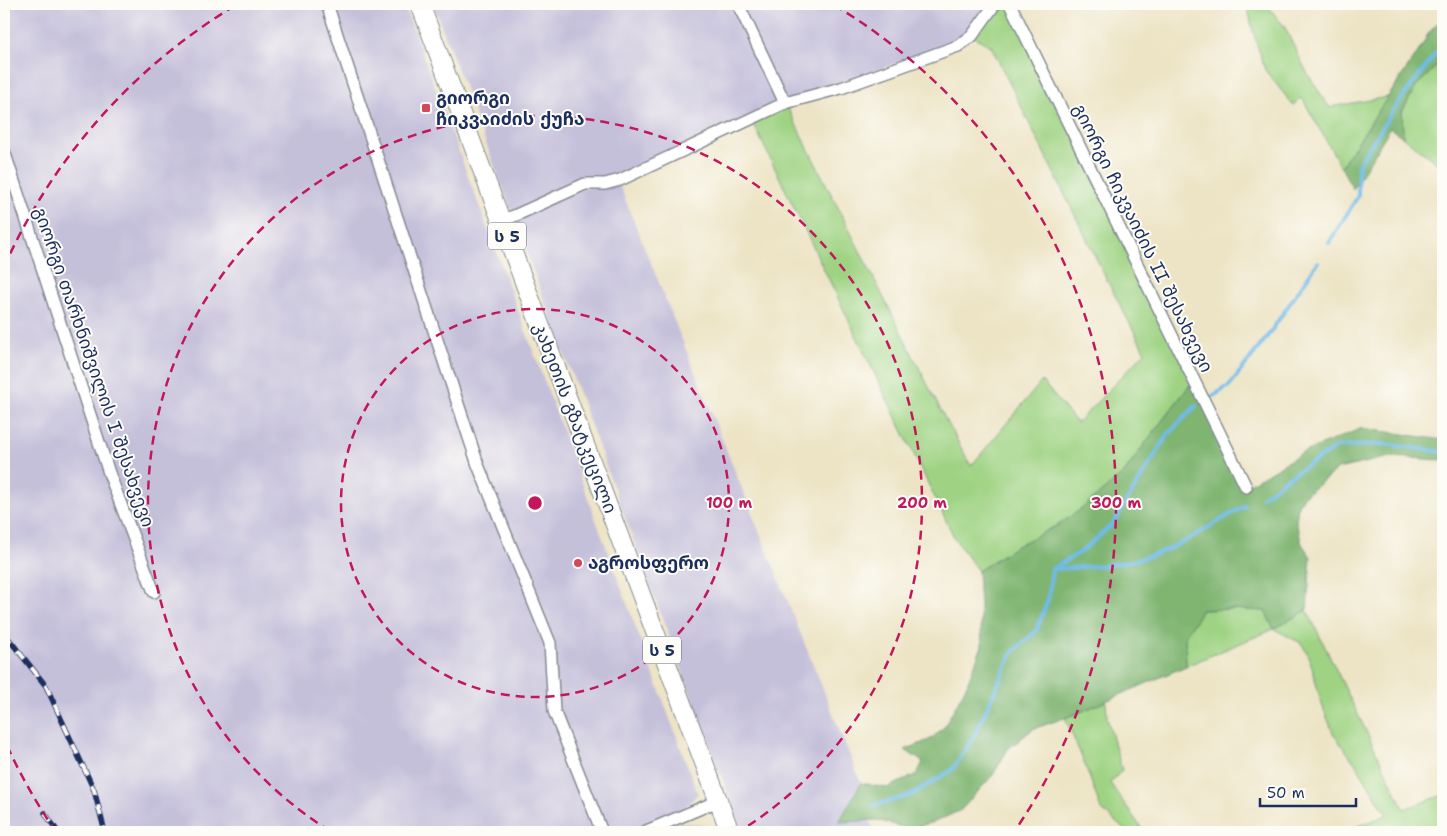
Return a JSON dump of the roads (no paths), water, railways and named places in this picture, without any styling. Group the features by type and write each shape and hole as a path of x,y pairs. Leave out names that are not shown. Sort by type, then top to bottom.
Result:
{"highway":[{"name":"კახეთის გზატკეცილი","path":"420,4 730,832"}],"street":[{"path":"327,4 478,464 550,643 554,711 602,832"},
{"path":"738,4 785,103"},
{"path":"501,220 585,184 606,184 620,180 785,103 842,88 958,46 972,36 995,4"},
{"name":"გიორგი ჩიკვაიძის II შესახვევი","path":"1010,4 1246,486"},
{"name":"გიორგი თარხნიშვილის I შესახვევი","path":"4,151 109,473 154,592"},
{"path":"644,832 718,801"}],"waterway":[{"path":"1329,243 1358,196 1358,165 1396,106 1443,44"},
{"path":"1213,396 1229,386 1267,337 1318,262"},
{"path":"873,806 911,795 952,770 974,737 1012,653 1036,631 1048,600 1052,569 1081,552 1113,524 1168,434 1196,406"},
{"path":"1262,497 1287,478 1337,447 1383,444 1443,452"},
{"path":"1053,569 1091,567 1141,559 1165,551 1245,506"}],"railway":[{"path":"4,633 46,686 94,790 105,832"},
{"path":"45,813 58,832"}],"place":[{"name":"გიორგი ჩიკვაიძის ქუჩა","path":"426,108"},
{"name":"აგროსფერო","path":"578,563"}]}
